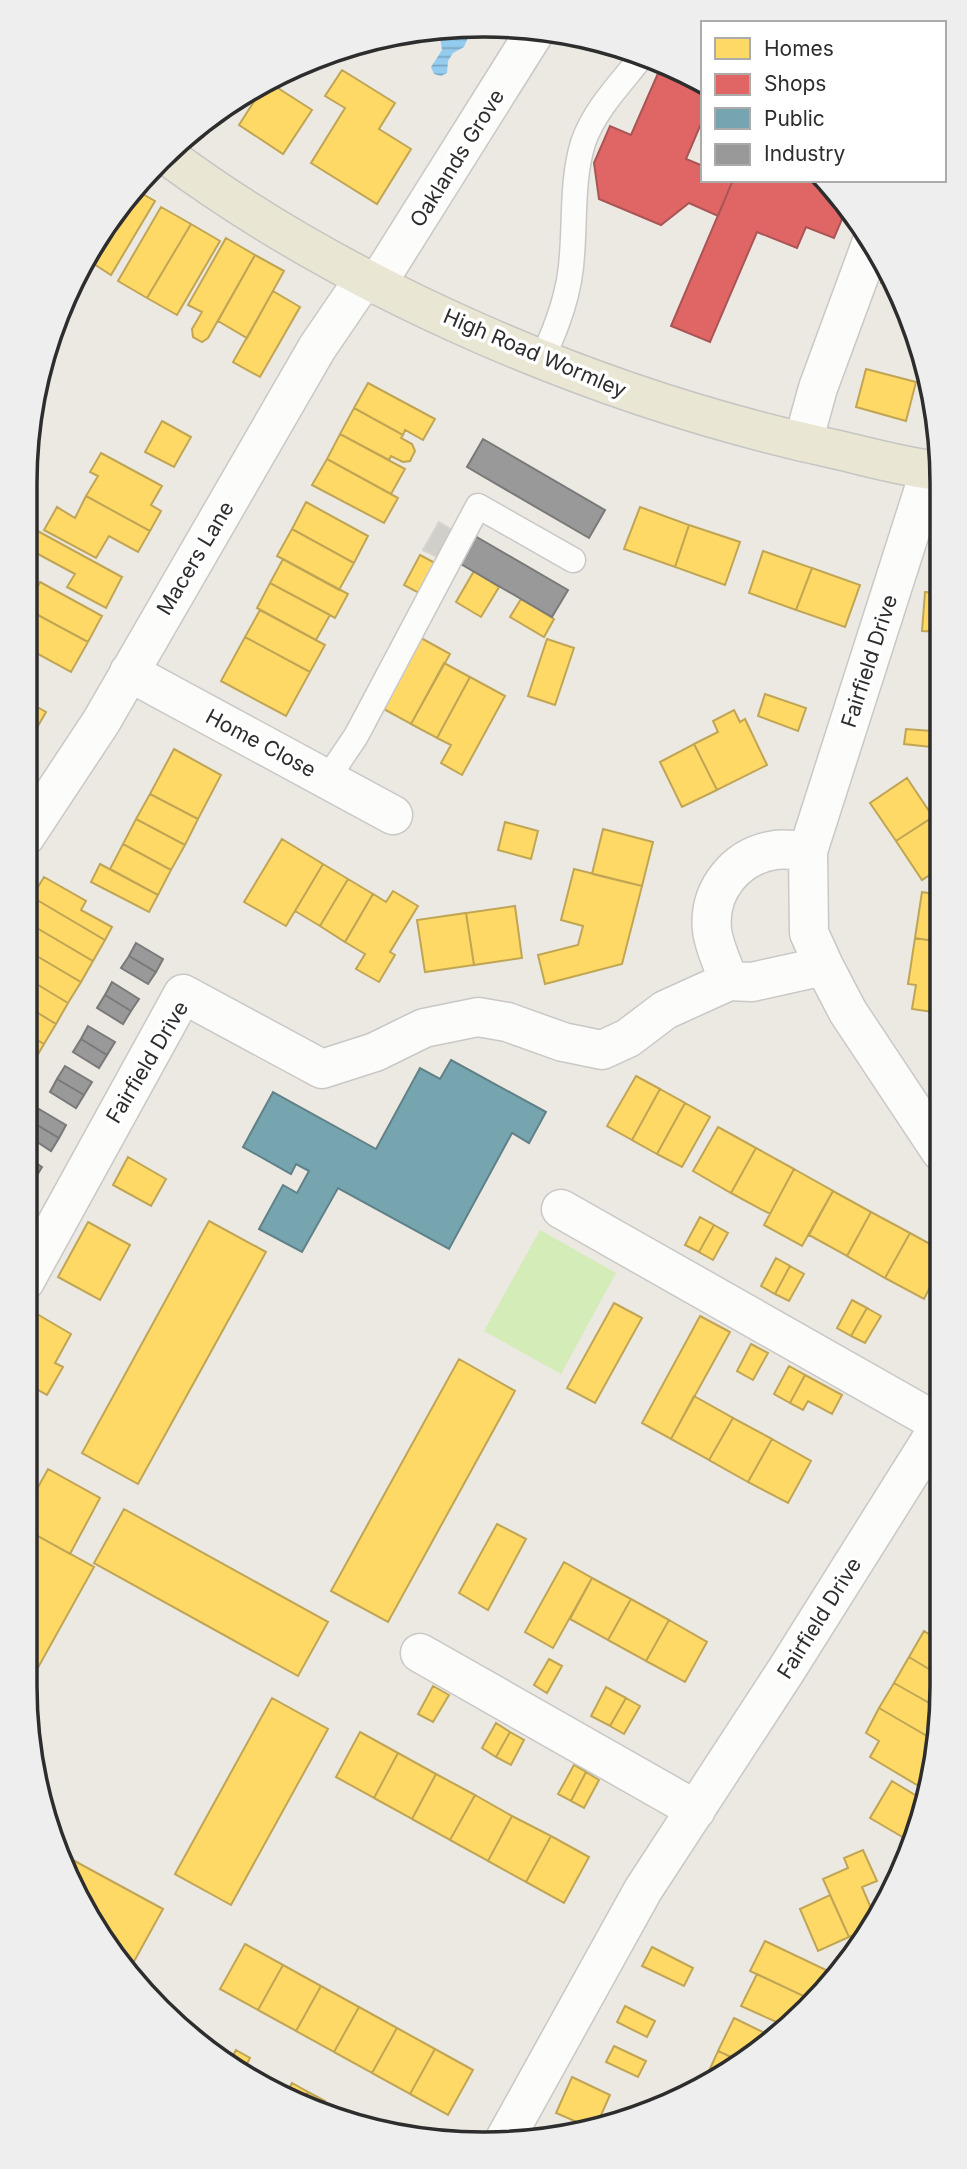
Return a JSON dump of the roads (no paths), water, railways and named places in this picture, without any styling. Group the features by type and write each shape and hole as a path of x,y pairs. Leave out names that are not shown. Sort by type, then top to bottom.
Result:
{"main road":[{"name":"High Road Wormley","path":"175,161 200,180 370,282 543,357 642,397 803,442 930,469"}],"street":[{"name":"Oaklands Grove","path":"370,282 530,40"},
{"path":"803,442 818,388 867,255"},
{"name":"Macers Lane","path":"37,818 101,722 317,348 370,282"},
{"name":"Fairfield Drive","path":"930,482 808,851 809,933 848,1013 930,1136"},
{"name":"Home Close","path":"129,672 393,815"},
{"path":"729,981 712,930 716,894 740,863 758,853 778,849 808,851"},
{"name":"Fairfield Drive","path":"37,1258 183,994 322,1069 375,1052 424,1028 478,1017 507,1022 563,1042 603,1050 628,1038 665,1010 729,981 752,982 824,966"},
{"name":"Fairfield Drive","path":"561,1209 930,1417"},
{"name":"Fairfield Drive","path":"509,2131 599,1965 930,1440"},
{"path":"421,1653 696,1810"}],"lane":[{"path":"543,357 566,298 572,258 576,174 583,142 596,114 636,64"},
{"path":"327,779 356,736 478,506 573,560"}],"water":[{"path":"468,38 464,47 453,53 448,61 447,73 441,76 434,74 431,67 442,50 440,39"}]}
